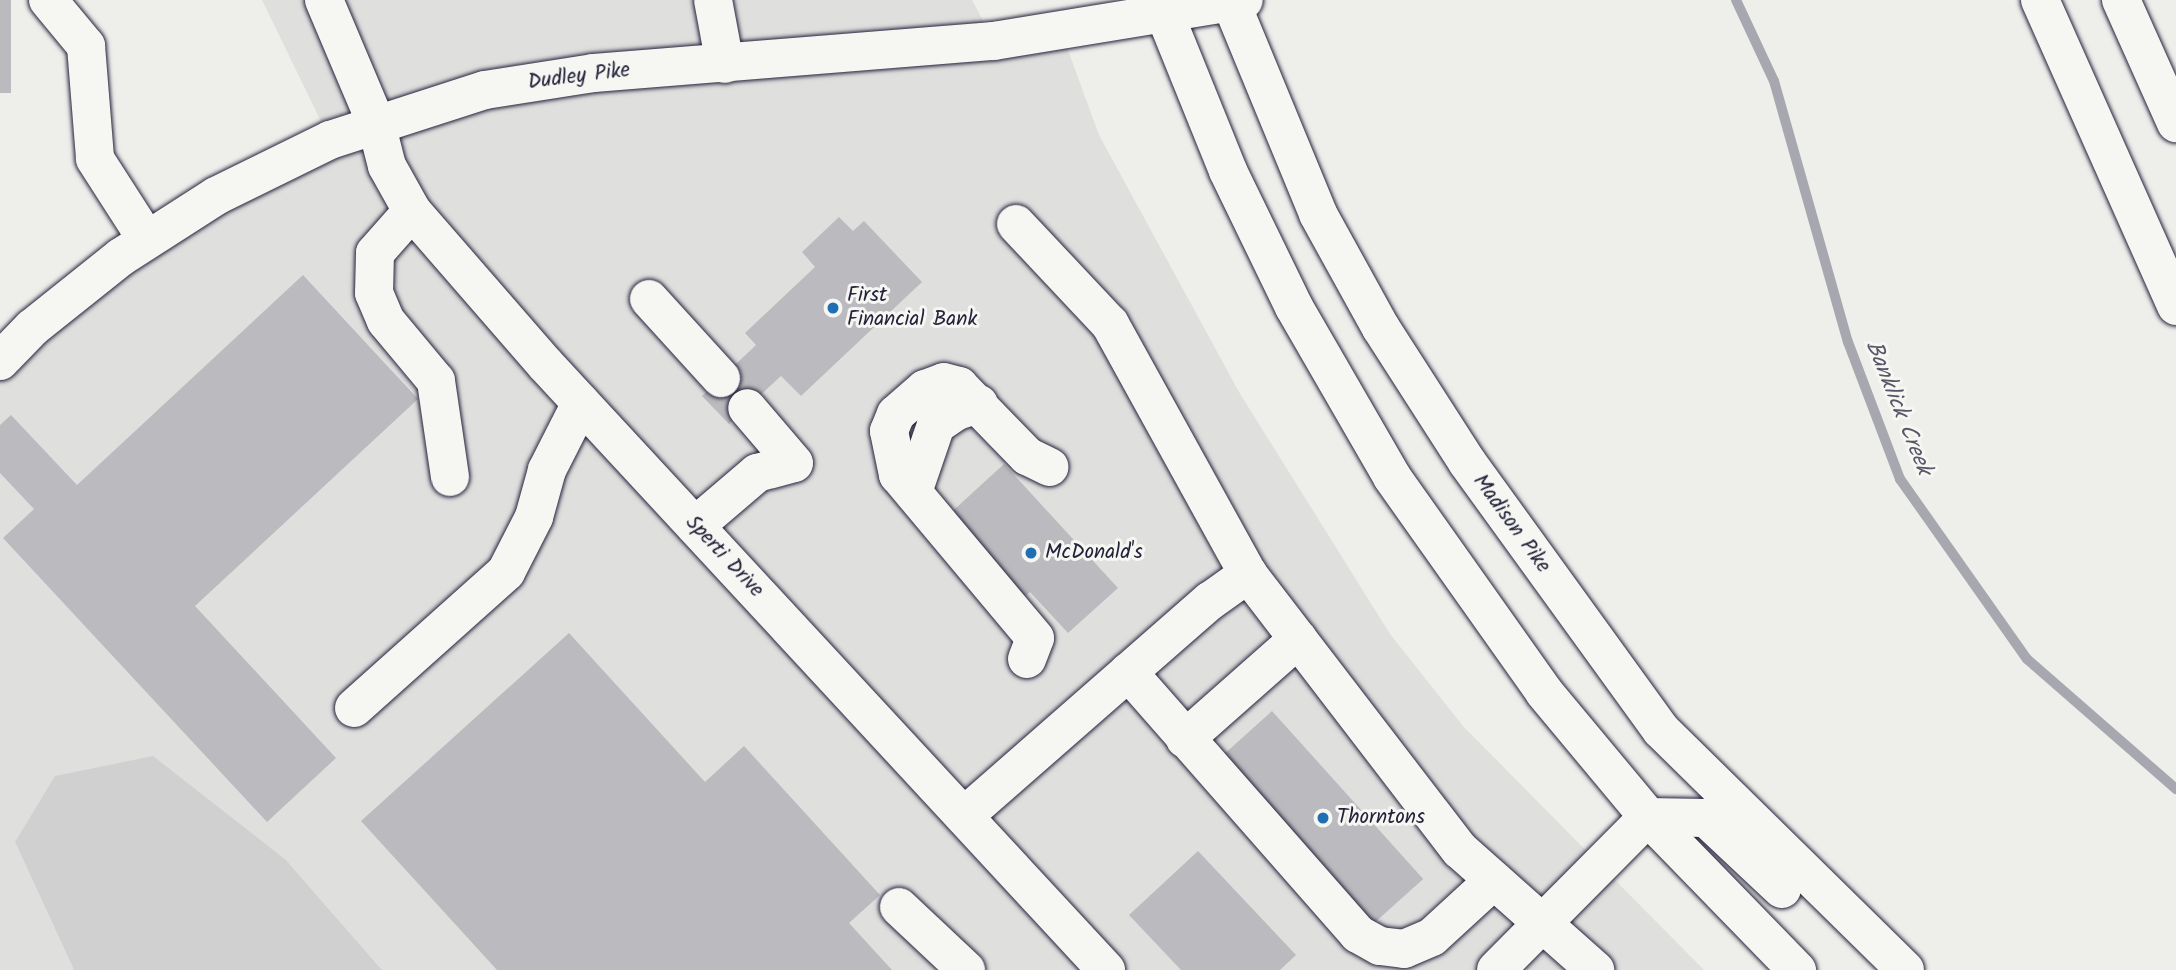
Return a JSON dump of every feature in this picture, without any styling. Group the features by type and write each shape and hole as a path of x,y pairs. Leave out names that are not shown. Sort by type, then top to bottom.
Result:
{"street":[{"path":"48,0 86,46 95,159 148,240"},
{"name":"Sperti Drive","path":"324,0 376,123 387,166 412,211 581,403 964,816 1094,967"},
{"path":"713,0 725,64"},
{"path":"2040,0 2176,306"},
{"path":"2121,0 2176,123"},
{"name":"Dudley Pike","path":"0,361 32,328 148,240 216,196 330,140 485,90 594,73 994,41 1161,7 1235,1"},
{"name":"Madison Pike","path":"1235,1 1318,214 1381,328 1467,462 1661,730 1905,970"},
{"path":"1161,7 1228,172 1294,307 1392,477 1544,692 1648,817 1797,970"},
{"path":"412,211 375,253 374,293 386,321 436,381 450,477"},
{"path":"1016,224 1110,324 1248,574 1460,850 1595,970"},
{"path":"649,299 721,378"},
{"path":"1027,659 1035,638 898,475 889,431 897,414 925,389 944,382 959,386 1027,456 1050,467"},
{"path":"354,708 506,572 534,517 547,470 581,403"},
{"path":"695,526 757,473 794,463 747,408"},
{"path":"964,816 1128,672 1248,574"},
{"path":"1185,739 1298,639"},
{"path":"1128,672 1301,874 1358,934 1380,946 1404,949 1432,937 1494,880"},
{"path":"1496,970 1545,924 1648,817 1706,818 1811,916 1887,970"},
{"path":"899,907 966,970"}],"shaded area":[{"path":"262,0 972,0 994,41 1061,31 1099,135 1239,392 1390,634 1463,726 1704,970 382,970 286,860 15,842 74,970 0,970 0,361 330,140"},
{"path":"153,756 286,860 382,970 74,970 15,842 55,776"}],"building":[{"path":"0,0 11,0 11,93 0,93"},
{"name":"First Financial Bank","path":"839,217 853,231 864,221 922,282 801,396 781,376 729,424 702,396 756,345 745,333 815,267 802,252"},
{"path":"303,275 418,399 195,606 336,758 267,822 3,538 34,509 0,473 0,425 11,415 77,485"},
{"name":"McDonald's","path":"1004,464 1118,588 1068,633 1030,592 1021,600 945,518"},
{"path":"569,633 705,782 744,746 880,895 849,923 892,970 497,970 361,821"},
{"name":"Thorntons","path":"1272,711 1423,879 1372,925 1221,757"},
{"path":"1198,851 1296,955 1280,970 1181,970 1129,915"}],"waterway":[{"name":"Banklick Creek","path":"1736,0 1774,81 1848,342 1900,479 2027,659 2176,789"}],"place":[{"name":"First Financial Bank","path":"833,308"},
{"name":"McDonald's","path":"1031,553"},
{"name":"Thorntons","path":"1323,818"}]}
